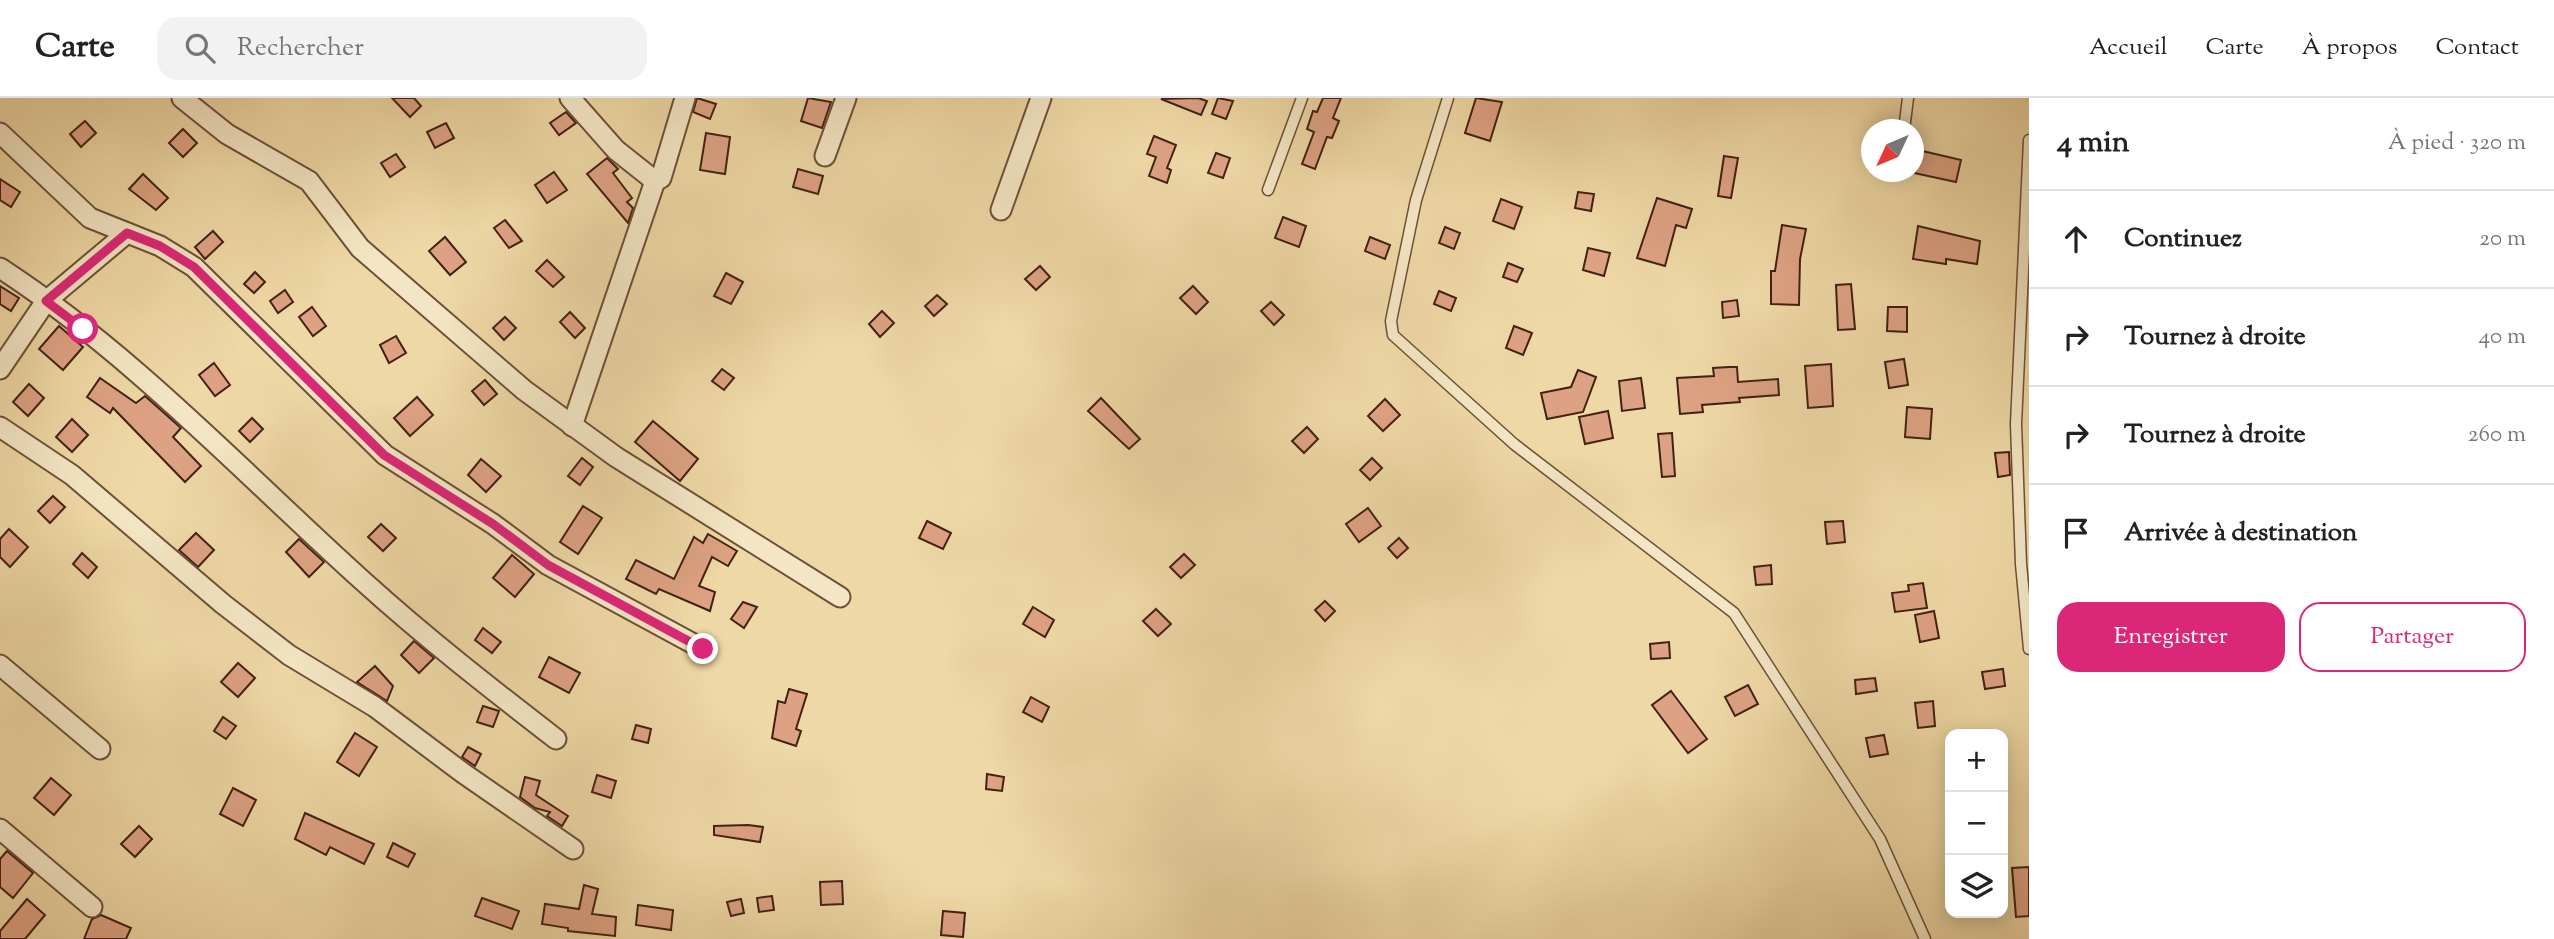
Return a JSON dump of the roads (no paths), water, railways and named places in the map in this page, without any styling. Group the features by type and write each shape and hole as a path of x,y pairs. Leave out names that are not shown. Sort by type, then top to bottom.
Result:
{"street":[{"path":"182,98 227,134 309,181 360,248 491,363 572,426 840,597"},
{"path":"570,98 616,150 655,181"},
{"path":"572,426 655,181 661,177 685,98"},
{"path":"825,156 846,98"},
{"path":"1001,210 1041,98"},
{"path":"0,133 90,218 160,246 194,267 384,455 493,524 548,565 703,649"},
{"path":"0,369 46,301 127,233"},
{"path":"0,268 46,301 221,445 362,580 444,653 556,739"},
{"path":"0,428 72,475 223,604 289,655 375,707 463,773 573,849"},
{"path":"0,665 100,748"},
{"path":"0,829 92,907"}],"lane":[{"path":"1268,190 1302,98"},
{"path":"1448,98 1416,200 1391,321 1393,335 1514,444 1734,613 1880,839 1925,939"},
{"path":"1905,119 1908,98"},
{"path":"2029,140 2016,425 2021,564 2029,649"}]}
